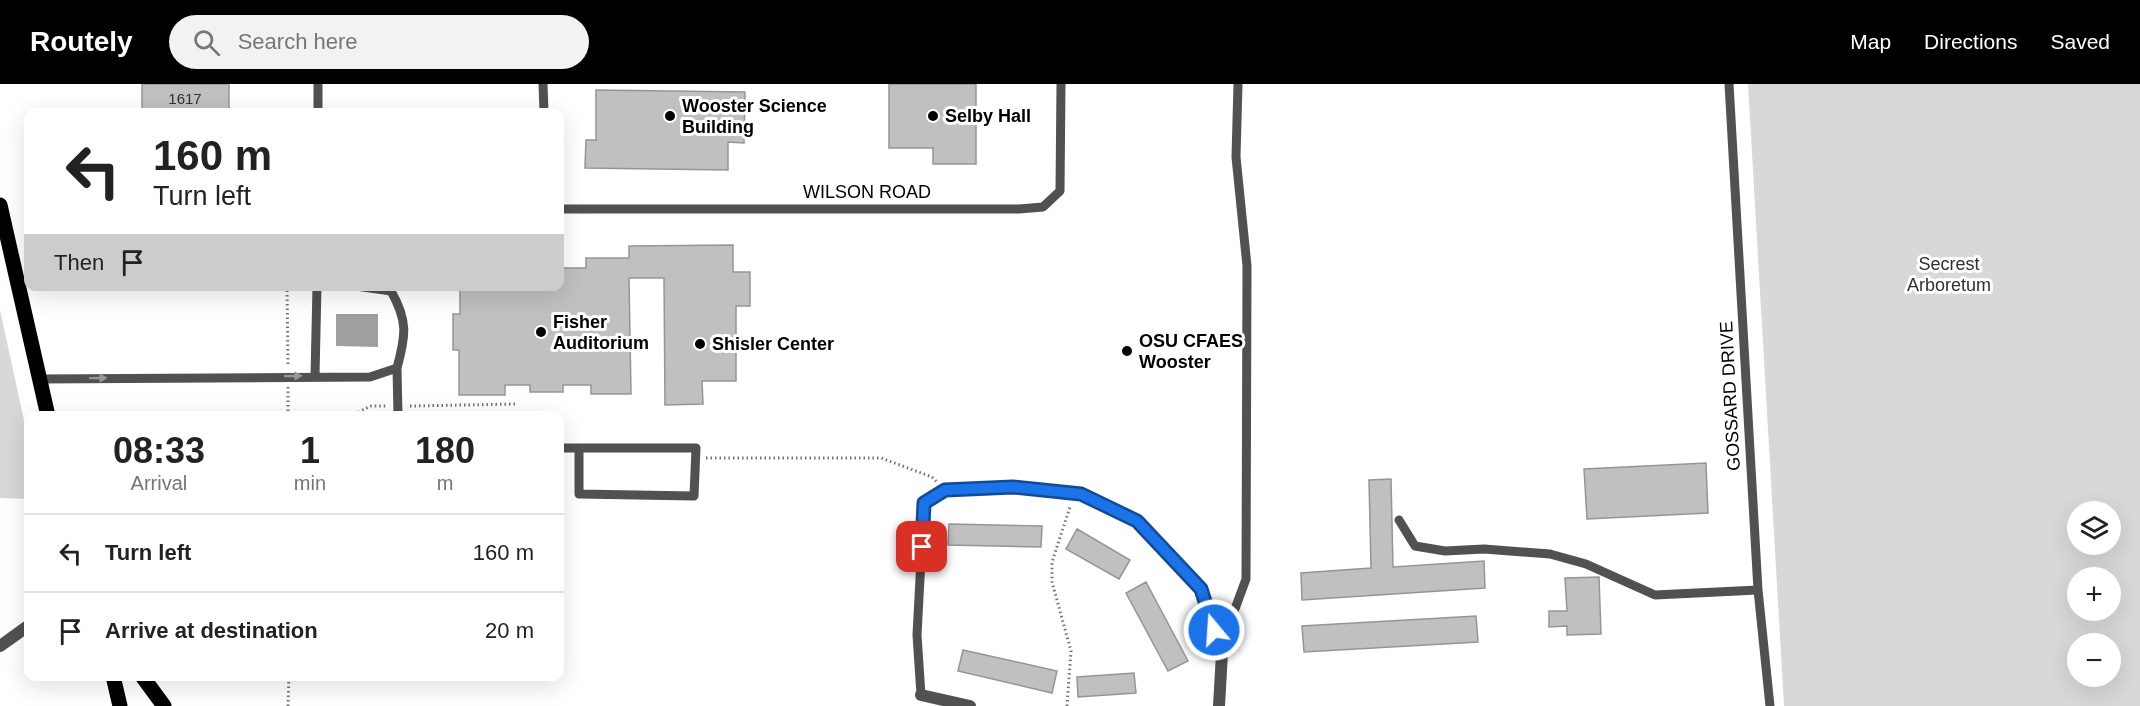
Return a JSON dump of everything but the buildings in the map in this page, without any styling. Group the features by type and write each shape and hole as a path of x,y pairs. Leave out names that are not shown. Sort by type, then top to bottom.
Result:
{"main road":[{"path":"0,205 24,286"},
{"path":"25,291 39,379 47,411"},
{"path":"114,681 120,706"},
{"path":"146,681 164,706"}],"street":[{"path":"945,490 1013,487 1081,494 1137,521 1201,589 1222,653 1219,706"},
{"path":"0,646 24,629"},
{"path":"921,695 970,706"}],"lane":[{"path":"318,84 318,108"},
{"path":"543,84 544,108"},
{"name":"WILSON ROAD","path":"564,209 1019,209 1043,207 1060,191 1060,84"},
{"path":"1214,630 1232,617 1246,579 1246,266 1236,157 1238,84"},
{"name":"GOSSARD DRIVE","path":"1729,84 1758,590 1770,706"},
{"path":"315,376 317,291"},
{"path":"391,291 403,313 405,341 397,368 398,411"},
{"path":"39,379 370,377 397,368"},
{"path":"564,448 579,448 696,448 694,496 579,494 579,448"},
{"path":"921,695 917,635 924,503 945,490"},
{"path":"1399,520 1415,546 1445,551 1484,549 1550,554 1586,564 1655,595 1758,590"}],"path":[{"path":"287,291 288,411"},
{"path":"360,411 371,406 398,411 517,404"},
{"path":"695,458 881,458 932,477 945,490"},
{"path":"1067,706 1071,651 1052,582 1052,562 1071,504 1081,494"},
{"path":"288,706 289,681"}],"green space":[{"name":"Secrest Arboretum","path":"1748,84 2140,84 2140,706 1784,706"},
{"path":"0,310 24,421 24,499 0,498"}],"shaded area":[{"path":"336,314 378,314 378,347 336,346"}],"place":[{"name":"Wooster Science Building","path":"670,116"},
{"name":"Selby Hall","path":"933,116"},
{"name":"Fisher Auditorium","path":"541,332"},
{"name":"Shisler Center","path":"700,344"},
{"name":"OSU CFAES Wooster","path":"1127,351"}],"route":[{"path":"922,547 924,503 945,490 1013,487 1081,494 1137,521 1201,589 1214,630"}]}
